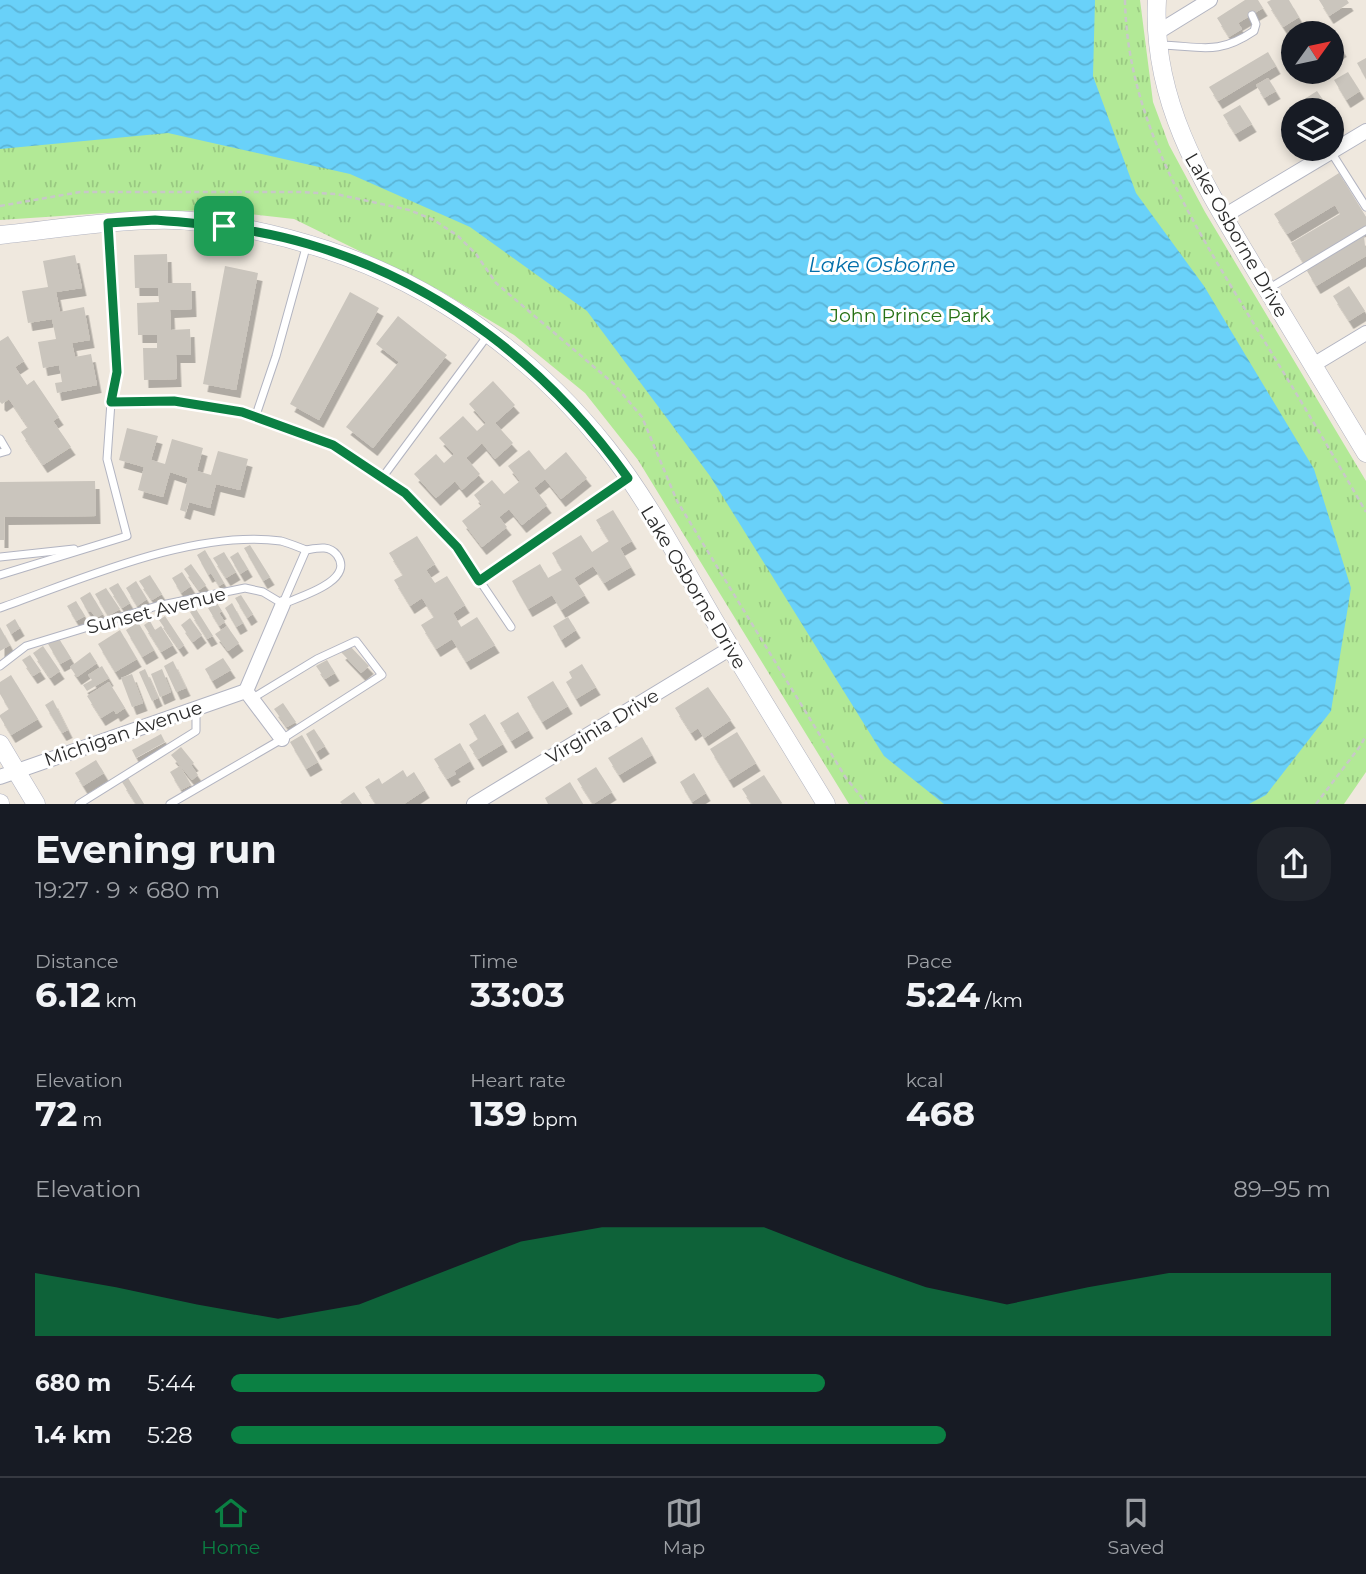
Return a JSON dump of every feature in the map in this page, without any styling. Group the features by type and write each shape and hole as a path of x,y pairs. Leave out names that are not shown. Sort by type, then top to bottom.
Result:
{"street":[{"name":"Lake Osborne Drive","path":"1157,0 1158,39 1169,98 1190,158 1366,453"},
{"path":"1158,39 1210,0"},
{"path":"1344,144 1366,131"},
{"path":"1224,216 1316,161"},
{"name":"Lake Osborne Drive","path":"0,235 155,220 224,226 307,244 382,271 433,297 489,334 538,374 607,448 628,478 826,804"},
{"path":"1313,365 1366,333"},
{"path":"282,739 250,694 283,604"},
{"name":"Virginia Drive","path":"474,804 731,648"},
{"name":"Michigan Avenue","path":"8,774 196,707 250,694"},
{"path":"0,744 8,774 36,804"}],"lane":[{"path":"1158,39 1202,48 1226,47 1254,31 1252,15"},
{"path":"1337,161 1366,207"},
{"path":"0,575 127,536 107,459 111,402 117,372 108,223"},
{"path":"1267,289 1366,230"},
{"path":"256,418 307,244"},
{"path":"382,478 489,334"},
{"path":"111,402 174,401 242,412 333,445 405,493 448,538 511,627"},
{"path":"0,439 4,452"},
{"path":"479,581 628,478"},
{"path":"0,608 158,554 238,539 283,542 306,550 332,550 341,561 342,569 338,576 329,583 283,604"},
{"path":"0,557 92,547"},
{"path":"283,604 306,550"},
{"name":"Sunset Avenue","path":"0,666 26,646 156,606 245,588 263,592 283,604"},
{"path":"170,804 282,739 382,675 356,641 250,694"},
{"path":"79,804 196,731 196,707"}],"path":[{"path":"1125,0 1126,33 1136,80 1156,147 1199,232 1366,512"},
{"path":"0,206 80,192 336,194 409,210 434,220 450,231 476,254 496,283 595,366 642,417 677,501 846,778 867,804"},
{"path":"1315,804 1327,792 1366,735"}],"green space":[{"name":"Lake Osborne","path":"0,0 1140,0 1153,102 1169,145 1205,212 1366,481 1366,772 1344,804 849,804 638,460 585,393 514,335 439,290 294,219 215,210 0,220"}],"water":[{"name":"Lake Osborne","path":"0,0 1095,0 1093,76 1136,193 1204,286 1314,469 1351,588 1331,711 1266,795 1249,804 944,804 884,756 710,476 587,311 470,227 350,174 168,133 0,149"}],"building":[{"path":"1245,0 1258,0 1263,8 1238,23 1242,29 1229,37 1217,18"},
{"path":"1289,0 1299,17 1293,21 1281,21 1281,24 1267,2"},
{"path":"1319,0 1347,0 1349,3 1329,16"},
{"path":"1268,52 1276,66 1218,101 1209,87"},
{"path":"1366,58 1366,79 1357,63"},
{"path":"1348,72 1360,91 1346,100 1336,84 1344,84 1344,74"},
{"path":"1268,78 1276,91 1264,98 1256,85"},
{"path":"1317,91 1322,98 1306,98"},
{"path":"1240,105 1252,124 1235,134 1223,115"},
{"path":"1339,173 1366,217 1366,226 1304,264 1291,243 1340,214 1335,205 1287,234 1274,214"},
{"path":"1364,236 1366,256 1316,286 1307,271"},
{"path":"167,254 168,283 191,283 192,309 170,310 171,330 190,329 191,355 176,355 177,379 144,380 143,348 157,348 157,335 138,335 137,303 159,302 158,288 135,288 134,255"},
{"path":"75,255 82,288 56,292 60,312 84,307 90,340 72,343 75,357 91,354 97,385 57,393 55,383 62,382 59,365 43,368 38,342 56,339 52,319 28,323 22,291 48,287 43,261"},
{"path":"225,266 258,273 236,390 203,384"},
{"path":"1349,286 1365,311 1349,321 1333,296"},
{"path":"350,292 379,308 319,420 290,404"},
{"path":"398,316 447,355 373,448 346,427 399,362 376,344"},
{"path":"8,336 24,361 15,367 27,385 34,380 59,417 53,421 71,447 43,465 21,432 28,427 9,399 2,404 0,402 0,341"},
{"path":"493,381 515,405 495,423 513,443 495,459 482,443 466,458 480,474 462,490 455,481 436,498 414,474 436,454 444,463 454,454 439,438 463,416 477,431 486,423 469,404"},
{"path":"127,428 158,436 151,460 165,464 172,439 203,448 197,471 211,475 218,451 248,459 240,490 216,484 210,508 189,502 186,512 180,510 188,478 170,472 163,497 138,490 144,467 119,460"},
{"path":"529,450 545,470 566,452 587,478 561,499 545,479 534,488 547,505 522,525 509,509 499,517 507,527 482,547 462,521 482,505 474,495 492,480 504,494 520,481 508,466"},
{"path":"95,481 96,516 4,517 4,540 0,540 0,482"},
{"path":"613,510 632,541 620,548 631,567 604,583 593,566 574,578 585,595 561,610 552,595 528,609 512,581 540,564 548,578 562,570 552,553 581,535 592,552 609,541 596,520"},
{"path":"417,536 435,564 426,570 435,583 447,576 465,605 453,613 461,627 477,617 495,645 466,662 452,639 436,649 421,625 434,617 422,598 410,606 394,580 403,575 389,553"},
{"path":"250,545 270,577 263,581 244,548"},
{"path":"205,550 224,583 219,586 211,573 208,575 197,555"},
{"path":"224,552 236,572 226,578 213,558"},
{"path":"238,552 248,569 240,574 230,557"},
{"path":"191,564 206,585 199,590 184,569"},
{"path":"182,572 191,586 181,593 172,578"},
{"path":"150,575 162,594 152,600 139,581"},
{"path":"136,581 147,599 137,606 126,588"},
{"path":"118,583 130,603 122,608 109,588"},
{"path":"106,588 120,609 108,616 95,594"},
{"path":"90,592 103,614 96,618 91,611 88,612 80,598"},
{"path":"241,595 253,614 247,618 235,598"},
{"path":"76,601 85,616 76,621 67,606"},
{"path":"217,603 225,622 219,626 208,608"},
{"path":"232,603 243,623 236,627 225,608"},
{"path":"196,609 213,636 207,639 190,612"},
{"path":"165,616 184,645 179,649 159,620"},
{"path":"568,617 576,630 561,640 553,626"},
{"path":"190,618 202,635 193,642 181,625"},
{"path":"15,619 20,628 11,634 6,625"},
{"path":"150,621 155,630 161,626 173,645 161,652 144,625"},
{"path":"138,622 154,650 142,657 126,630"},
{"path":"227,626 239,643 228,651 215,634"},
{"path":"0,627 10,645 0,651"},
{"path":"120,630 137,659 115,672 98,644"},
{"path":"58,637 71,658 60,664 48,644"},
{"path":"349,645 369,666 361,673 341,652"},
{"path":"43,646 60,671 50,678 33,653"},
{"path":"90,652 97,663 77,677 70,667"},
{"path":"30,655 41,671 33,676 22,660"},
{"path":"223,658 231,670 212,681 205,669"},
{"path":"327,660 335,673 325,679 316,666"},
{"path":"173,661 186,688 176,692 164,666"},
{"path":"582,664 596,687 576,699 566,682 572,678 569,672"},
{"path":"102,666 109,678 87,691 83,685 92,680 88,675"},
{"path":"145,669 158,698 152,701 139,672"},
{"path":"162,669 171,692 160,697 151,674"},
{"path":"132,674 143,703 132,707 121,678"},
{"path":"11,675 38,719 11,735 0,717 9,709 0,694 0,682"},
{"path":"553,681 568,706 542,722 527,697"},
{"path":"109,682 125,708 116,714 114,710 101,718 87,696"},
{"path":"708,687 731,720 704,738 698,728 691,733 675,708"},
{"path":"53,700 68,730 62,733 45,705"},
{"path":"283,703 296,722 287,727 274,709"},
{"path":"518,712 529,730 511,741 500,723"},
{"path":"485,714 503,744 478,759 469,745 478,739 469,724"},
{"path":"314,729 325,746 316,752 306,734"},
{"path":"737,732 756,763 729,780 710,749"},
{"path":"161,734 165,742 136,758 132,750"},
{"path":"302,735 318,762 306,769 290,742"},
{"path":"642,737 652,755 619,775 608,758"},
{"path":"460,743 470,761 447,779 434,759"},
{"path":"181,747 194,763 191,765 198,775 192,780 171,755"},
{"path":"96,760 104,773 83,786 75,773"},
{"path":"180,766 191,785 181,790 170,772"},
{"path":"596,767 612,792 593,804 577,779"},
{"path":"403,770 407,777 414,772 425,790 404,804 376,804 365,787 379,778 382,784"},
{"path":"694,773 706,793 692,802 680,782"},
{"path":"764,775 782,803 752,804 742,789"},
{"path":"128,778 144,804 136,804 122,782"},
{"path":"570,782 583,804 548,804 545,798"},
{"path":"354,792 362,804 340,802"}],"route":[{"path":"155,220 224,226 307,244 343,256 382,271 470,320 507,347 574,410 607,448 628,478 479,581 457,547 405,493 333,445 242,412 174,401 111,402 117,372 108,223 155,220"}],"park label":[{"name":"John Prince Park","path":"910,315"}]}
